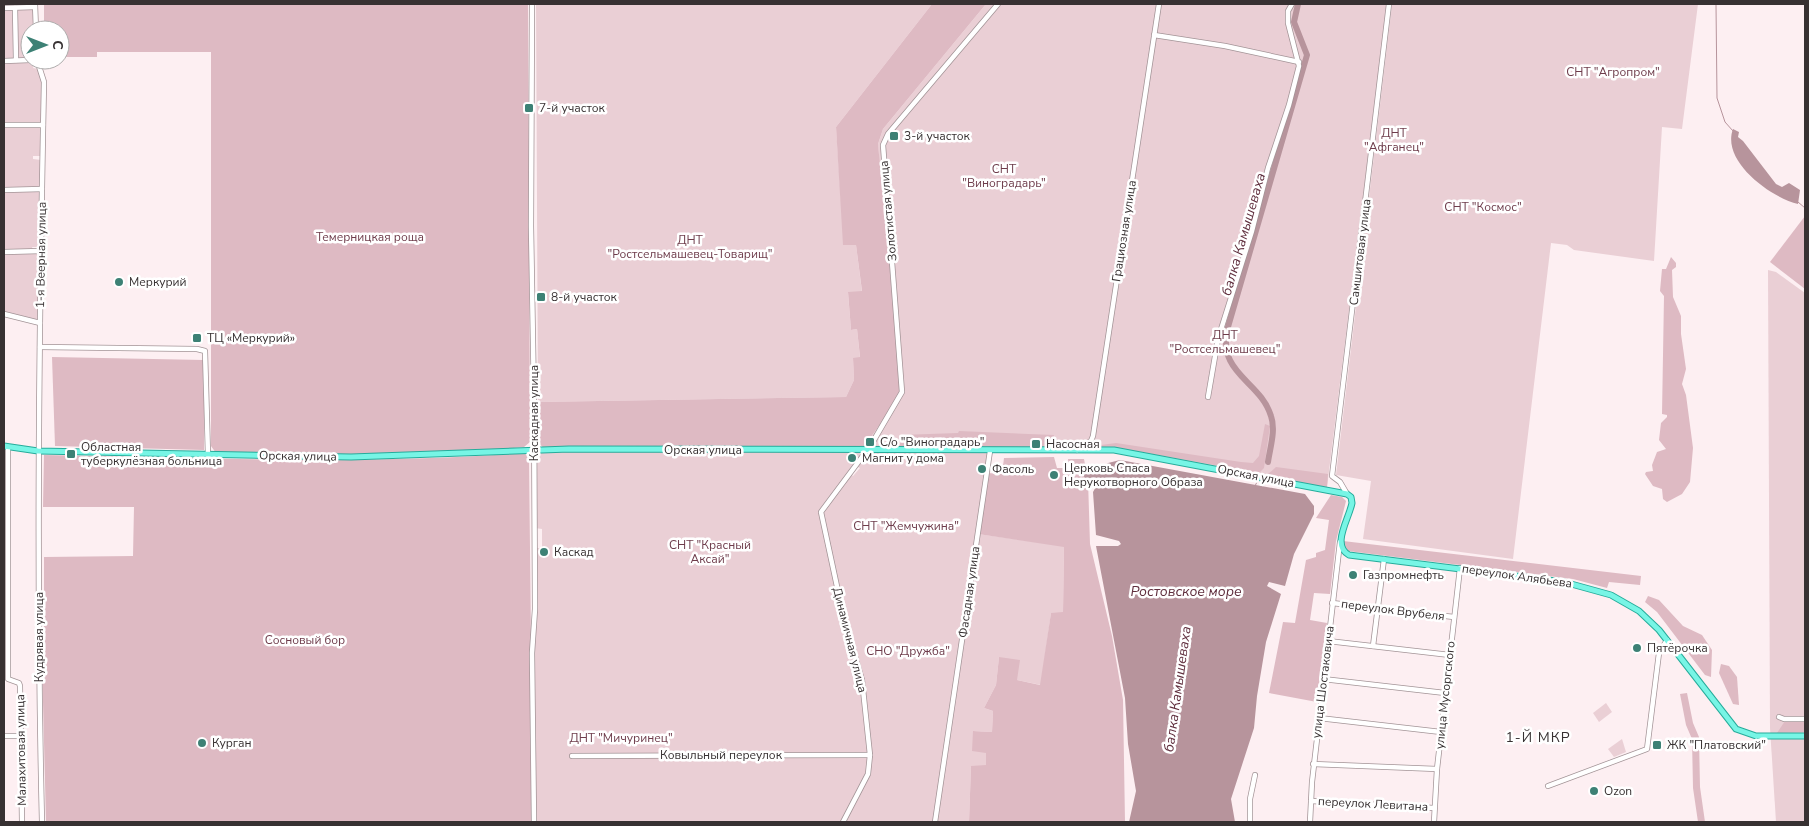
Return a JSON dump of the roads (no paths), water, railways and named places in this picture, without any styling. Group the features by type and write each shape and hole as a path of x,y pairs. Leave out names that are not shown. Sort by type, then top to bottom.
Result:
{"main road":[{"name":"Орская улица","path":"6,447 38,451 351,457 534,451 1123,451 1347,494"},
{"path":"1340,542 1352,503 1347,494"},
{"name":"переулок Алябьева","path":"1340,542 1342,549 1349,554 1564,582 1611,595 1639,611 1667,640 1722,713 1740,731 1756,736 1805,736"}],"street":[{"name":"Каскадная улица","path":"532,4 531,226 534,451 534,822"},
{"name":"Золотистая улица","path":"820,512 868,450 899,400 903,384 883,146 888,134 998,4"},
{"name":"Грациозная улица","path":"1075,451 1091,441 1093,436 1159,4"},
{"path":"1208,397 1218,339 1252,231 1268,168 1289,105 1299,62 1288,23 1288,11 1292,4"},
{"name":"Самшитовая улица","path":"1347,494 1340,482 1332,476 1389,4"},
{"path":"4,8 35,5 36,20"},
{"path":"15,8 16,60"},
{"path":"1154,36 1224,46 1299,62"},
{"path":"4,61 20,60"},
{"name":"1-я Веерная улица","path":"38,451 44,82 40,70"},
{"path":"4,125 43,125"},
{"path":"4,190 42,189"},
{"path":"4,252 41,251"},
{"path":"4,314 40,323"},
{"path":"40,347 197,349 205,351 208,455"},
{"name":"Малахитовая улица","path":"6,447 6,679 19,683 20,686 22,822"},
{"name":"Кудрявая улица","path":"38,451 38,659 42,822"},
{"name":"Фасадная улица","path":"935,822 990,451"},
{"name":"Динамичная улица","path":"820,512 844,619 862,680 870,755 868,774 843,822"},
{"name":"улица Шостаковича","path":"1310,822 1323,679 1340,542"},
{"path":"1373,646 1384,559"},
{"name":"улица Мусоргского","path":"1434,822 1437,769 1460,568"},
{"name":"переулок Врубеля","path":"1332,603 1454,617"},
{"path":"1548,786 1648,750 1659,653 1667,640"},
{"path":"1328,641 1450,655"},
{"path":"1323,679 1445,693"},
{"path":"1779,717 1784,719 1805,719"},
{"path":"1319,718 1442,732"},
{"path":"4,736 20,736"},
{"name":"Ковыльный переулок","path":"572,756 870,755"},
{"path":"1314,764 1437,769"},
{"path":"1250,822 1250,800 1254,775"},
{"name":"переулок Левитана","path":"1311,801 1434,808"}],"water":[{"path":"1733,129 1739,132 1738,137 1776,184 1782,187 1789,183 1800,190 1798,204 1774,194 1750,176 1734,153 1731,141"},
{"name":"Ростовское море","path":"1120,460 1305,494 1314,506 1314,514 1294,554 1285,586 1269,582 1267,586 1281,594 1266,642 1254,728 1231,799 1235,822 1129,822 1136,791 1128,744 1125,698 1096,546 1118,546 1121,544 1119,541 1096,535 1093,492 1097,485 1089,480 1086,481 1083,474 1084,465 1090,473 1096,474 1108,463"}],"waterway":[{"name":"балка Камышеваха","path":"1268,462 1273,433 1271,416 1266,404 1233,366 1228,356 1226,343 1228,327 1307,55 1294,22 1298,4"},
{"path":"1716,4 1717,98 1725,122 1733,131"},
{"path":"1798,202 1805,208"},
{"name":"балка Камышеваха","path":"1255,486 1257,482"}],"place":[{"name":"7-й участок","path":"529,108"},
{"name":"3-й участок","path":"894,136"},
{"name":"Меркурий","path":"119,282"},
{"name":"8-й участок","path":"541,297"},
{"name":"ТЦ «Меркурий»","path":"197,338"},
{"name":"С/о \"Виноградарь\"","path":"870,442"},
{"name":"Насосная","path":"1036,444"},
{"name":"Областная туберкулёзная больница","path":"71,454"},
{"name":"Магнит у дома","path":"852,458"},
{"name":"Фасоль","path":"982,469"},
{"name":"Церковь Спаса Нерукотворного Образа","path":"1054,475"},
{"name":"Каскад","path":"544,552"},
{"name":"Газпромнефть","path":"1353,575"},
{"name":"Пятёрочка","path":"1637,648"},
{"name":"Курган","path":"202,743"},
{"name":"ЖК \"Платовский\"","path":"1657,745"},
{"name":"Ozon","path":"1594,791"}],"district":[{"name":"1-Й МКР","path":"1538,737"}],"park label":[{"name":"СНТ \"Агропром\"","path":"1613,72"},
{"name":"ДНТ \"Афганец\"","path":"1394,140"},
{"name":"СНТ \"Виноградарь\"","path":"1004,176"},
{"name":"СНТ \"Космос\"","path":"1483,207"},
{"name":"Темерницкая роща","path":"370,237"},
{"name":"ДНТ \"Ростсельмашевец-Товарищ\"","path":"690,247"},
{"name":"ДНТ \"Ростсельмашевец\"","path":"1225,342"},
{"name":"СНТ \"Жемчужина\"","path":"906,526"},
{"name":"СНТ \"Красный Аксай\"","path":"710,552"},
{"name":"Сосновый бор","path":"305,640"},
{"name":"СНО \"Дружба\"","path":"908,651"},
{"name":"ДНТ \"Мичуринец\"","path":"621,738"}]}
